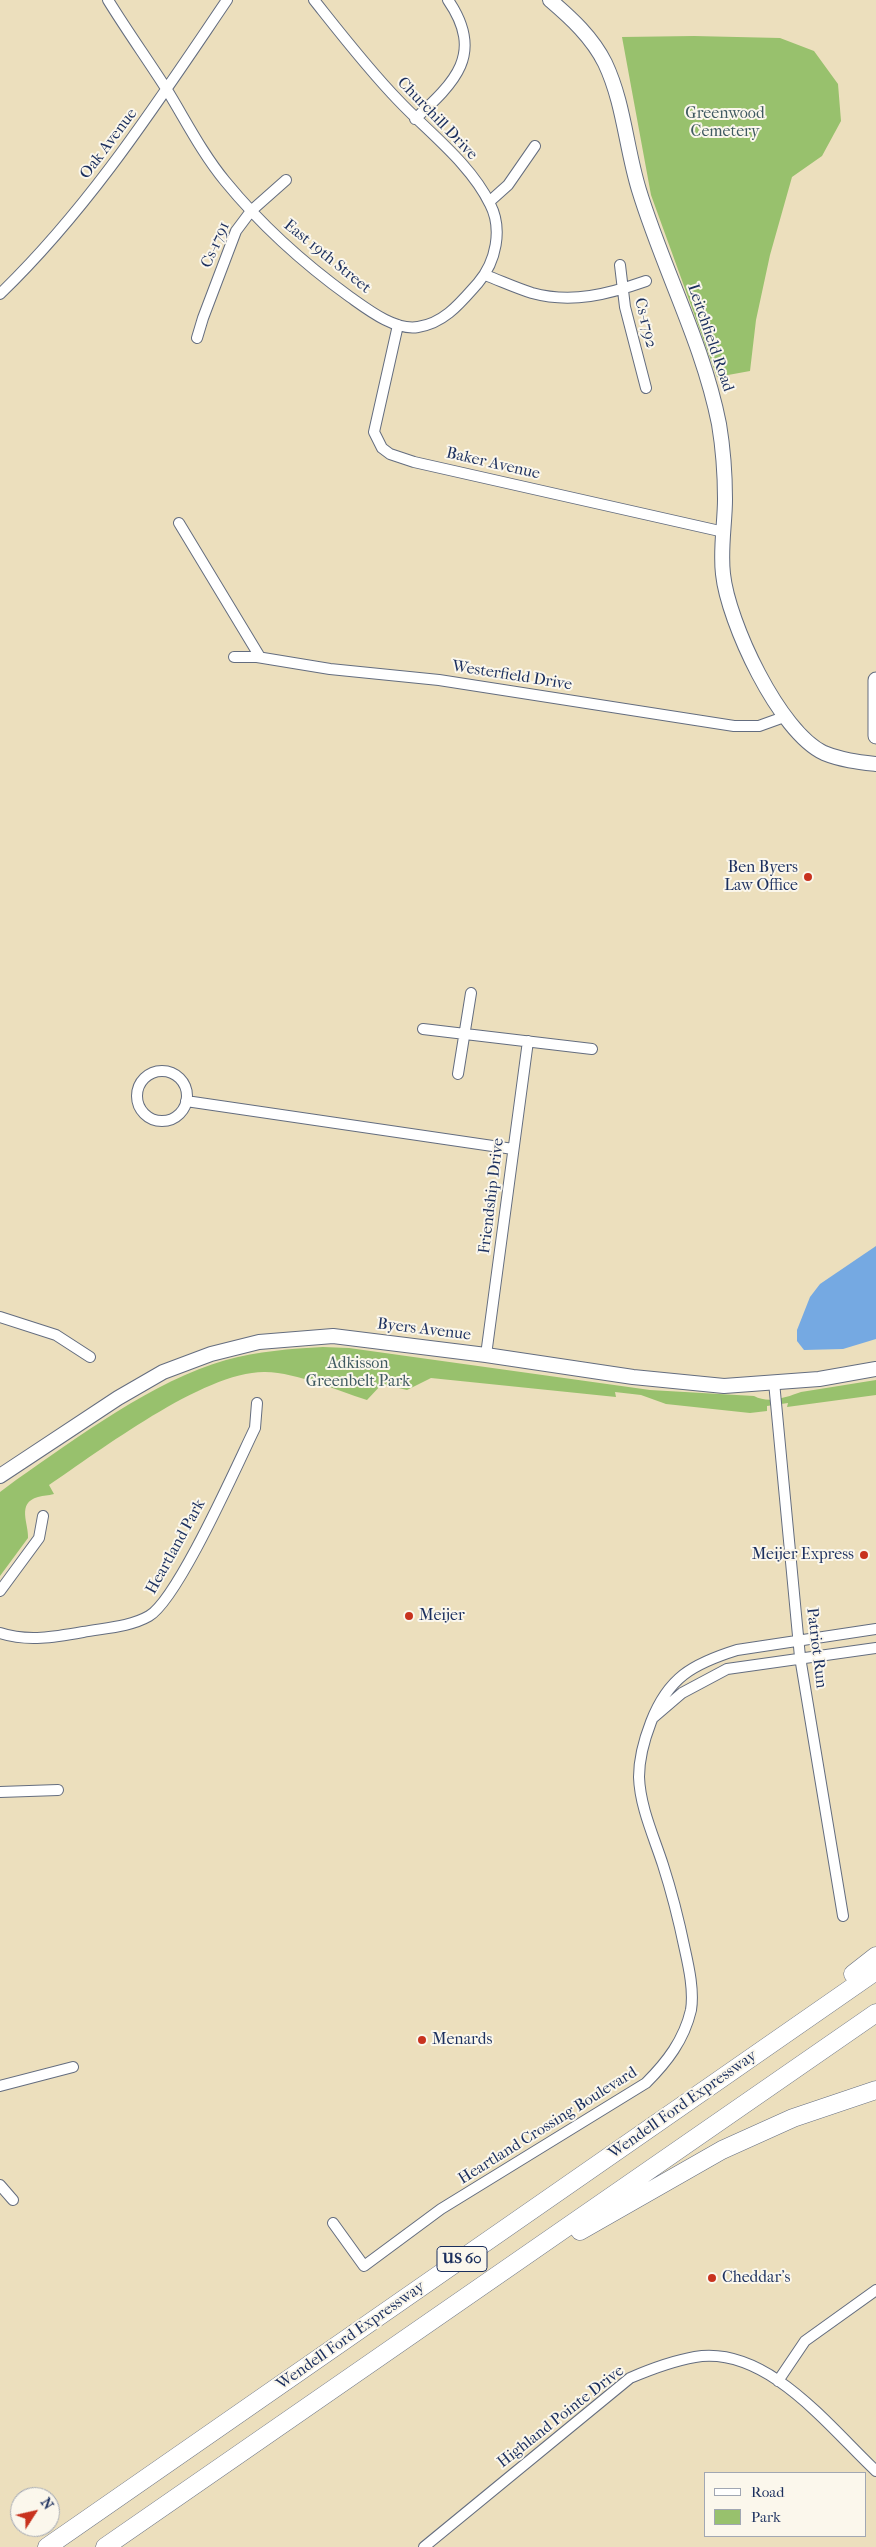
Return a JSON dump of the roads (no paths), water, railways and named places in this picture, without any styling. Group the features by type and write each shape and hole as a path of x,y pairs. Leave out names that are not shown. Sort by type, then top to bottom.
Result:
{"highway":[{"path":"718,2082 800,2013 876,1956"},
{"name":"Wendell Ford Expressway","path":"47,2547 876,1971"},
{"name":"Wendell Ford Expressway","path":"105,2547 876,2013"},
{"path":"454,2305 722,2150 793,2118 876,2090"}],"main road":[{"path":"876,680 876,736"}],"street":[{"name":"East 19th Street","path":"108,0 166,89 200,146 251,211 289,249 326,280 363,306 398,325 419,327 438,321 458,306 485,275"},
{"name":"Oak Avenue","path":"0,294 35,260 115,164 227,0"},
{"name":"Churchill Drive","path":"314,0 376,78 468,172 489,202 495,216 497,233 492,260 485,275"},
{"path":"415,119 448,88 462,64 465,44 464,32 461,22 448,0"},
{"name":"Leitchfield Road","path":"550,0 576,23 594,45 611,77 639,189 713,395 723,457 724,532 722,571 733,620 740,637 784,717 803,739 824,752 843,759 876,764"},
{"path":"489,202 508,185 535,146"},
{"name":"Cs-1791","path":"197,338 227,250 236,231 251,211 286,180"},
{"name":"Cs-1792","path":"620,265 625,307 646,388"},
{"path":"485,275 532,293 557,298 594,296 646,281"},
{"name":"Baker Avenue","path":"398,325 375,422 377,441 390,454 414,462 724,532"},
{"path":"179,523 260,657"},
{"name":"Westerfield Drive","path":"234,657 260,657 330,669 439,680 734,726 759,726 784,717"},
{"path":"458,1074 471,993"},
{"path":"423,1029 592,1049"},
{"name":"Friendship Drive","path":"486,1355 528,1041"},
{"path":"164,1071 179,1078 184,1084 186,1101 183,1108 171,1119 155,1120 147,1116 138,1103 138,1087 148,1074 164,1071"},
{"path":"186,1101 513,1149"},
{"path":"0,1317 56,1335 90,1357"},
{"name":"Byers Avenue","path":"0,1476 118,1398 163,1372 210,1354 259,1342 333,1336 486,1355 633,1377 724,1386 819,1379 876,1369"},
{"name":"Patriot Run","path":"774,1382 800,1657 843,1916"},
{"name":"Heartland Park","path":"0,1633 21,1638 55,1637 137,1621 161,1606 178,1580 255,1428 257,1404"},
{"path":"0,1590 39,1538 44,1516"},
{"name":"Heartland Crossing Boulevard","path":"333,2223 364,2266 442,2209 646,2083 667,2062 680,2040 689,2015 689,1970 681,1932 644,1804 639,1779 640,1759 653,1718 664,1694 672,1684 693,1668 736,1650 876,1630"},
{"path":"653,1718 691,1686 727,1669 800,1657 876,1648"},
{"path":"0,1792 58,1790"},
{"path":"0,2086 73,2066"},
{"path":"0,2185 13,2200"},
{"path":"778,2381 805,2341 876,2290"},
{"name":"Highland Pointe Drive","path":"424,2547 630,2378 665,2363 697,2356 729,2359 760,2368 794,2392 876,2470"}],"water":[{"path":"876,1246 876,1339 843,1349 804,1350 797,1341 797,1330 810,1297 820,1284"}],"place":[{"name":"Ben Byers Law Office","path":"808,877"},
{"name":"Meijer Express","path":"864,1555"},
{"name":"Meijer","path":"409,1616"},
{"name":"Menards","path":"422,2040"},
{"name":"Cheddar's","path":"712,2278"}],"park label":[{"name":"Greenwood Cemetery","path":"725,123"},
{"name":"Adkisson Greenbelt Park","path":"358,1373"}]}
